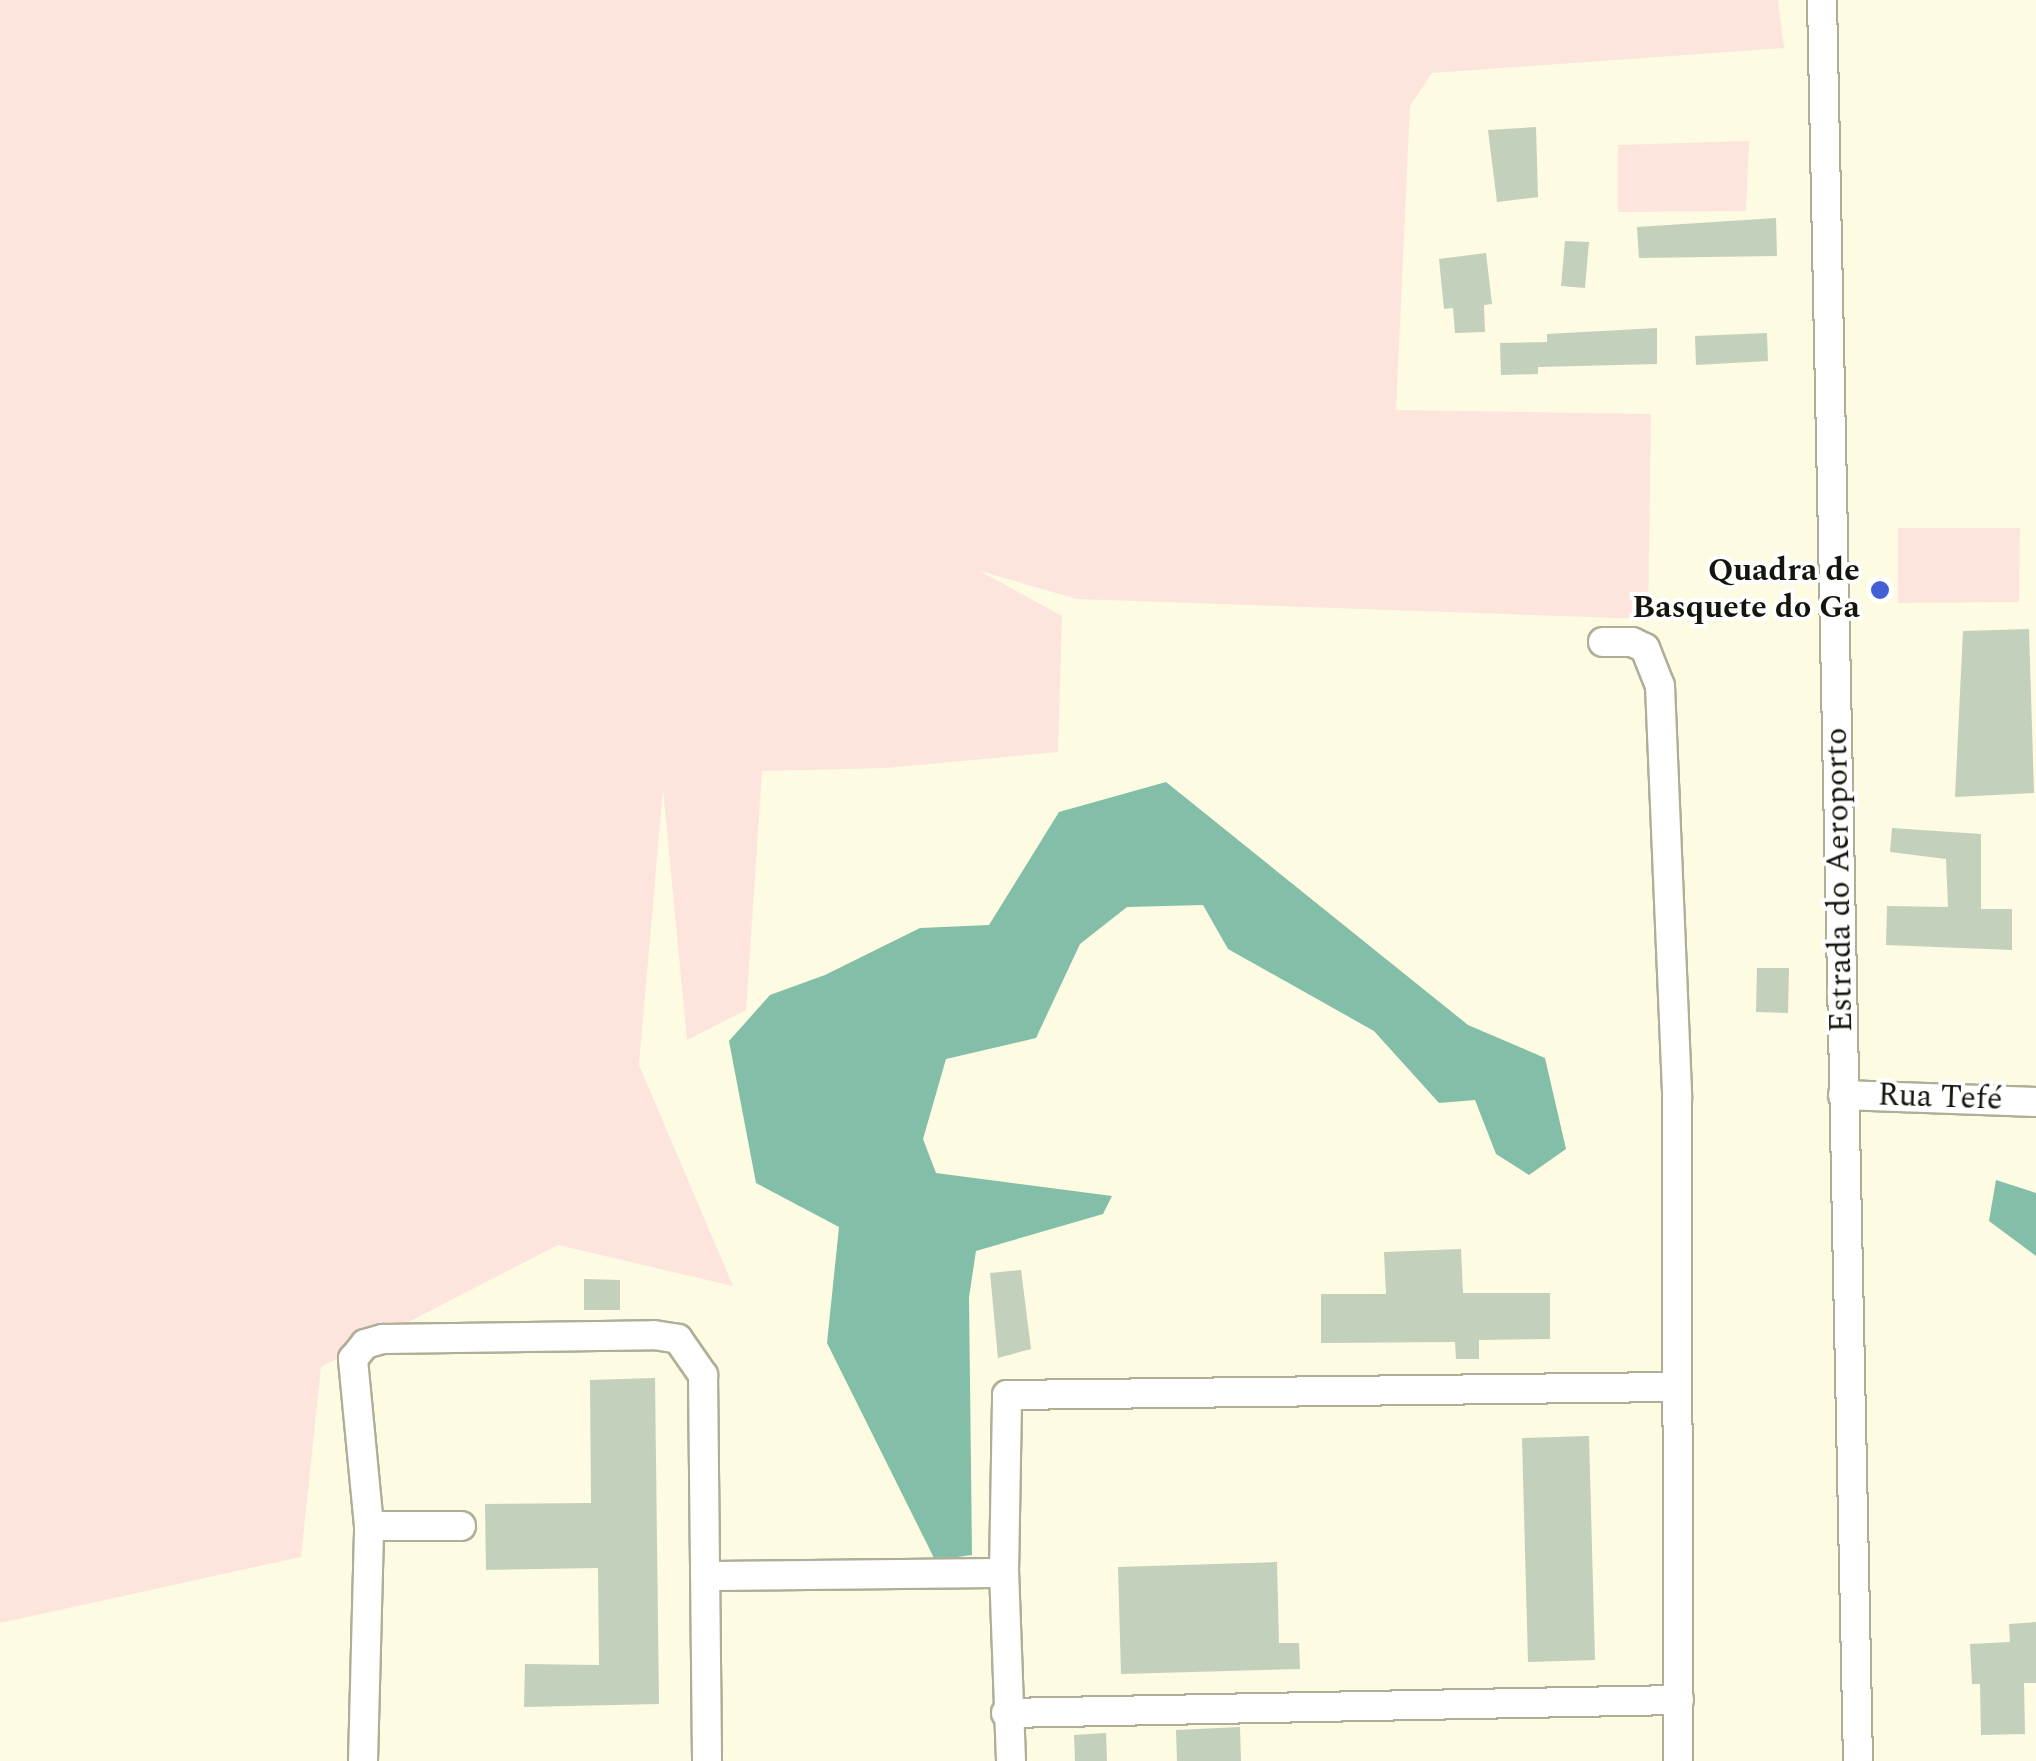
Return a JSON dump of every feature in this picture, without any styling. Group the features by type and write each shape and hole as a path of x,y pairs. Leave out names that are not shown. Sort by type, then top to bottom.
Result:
{"street":[{"name":"Estrada do Aeroporto","path":"1822,0 1858,1761"},
{"path":"1603,642 1632,642 1645,648 1660,686 1677,1097 1678,1761"},
{"name":"Rua Tefé","path":"1844,1095 2036,1102"},
{"path":"363,1761 369,1526 353,1359 365,1344 382,1339 654,1335 678,1339 702,1375 707,1761"},
{"path":"1012,1761 1006,1713 1004,1574 1007,1395 1675,1387"},
{"path":"369,1526 460,1526"},
{"path":"705,1576 1004,1574"},
{"path":"1006,1713 1679,1700"}],"shaded area":[{"path":"0,0 1778,0 1784,48 1432,73 1410,106 1396,410 1651,414 1648,619 1077,599 980,571 1062,616 1058,752 886,768 762,771 746,1010 687,1040 663,789 639,1065 733,1286 558,1245 321,1367 301,1557 0,1623"},
{"path":"1749,141 1746,211 1618,212 1618,145"},
{"path":"1898,528 2020,528 2019,602 1898,603"},
{"path":"1166,782 1468,1025 1545,1058 1566,1149 1529,1175 1496,1154 1475,1100 1439,1103 1374,1031 1228,949 1203,905 1127,907 1080,944 1036,1038 946,1059 923,1139 936,1173 1112,1196 1103,1214 976,1251 969,1297 972,1555 935,1560 827,1343 839,1227 756,1183 729,1041 770,995 825,975 920,928 989,925 1059,812"},
{"path":"1996,1180 2036,1193 2036,1256 1989,1221"}],"building":[{"path":"1536,127 1538,197 1497,202 1488,130"},
{"path":"1776,218 1777,256 1639,258 1637,227"},
{"path":"1565,241 1589,242 1585,288 1561,286"},
{"path":"1486,253 1492,304 1484,305 1485,332 1455,333 1453,308 1444,309 1439,259"},
{"path":"1657,328 1657,364 1538,367 1538,374 1501,375 1500,343 1547,342 1547,334"},
{"path":"1767,333 1768,361 1696,365 1695,336"},
{"path":"2029,629 2034,793 1955,797 1963,631"},
{"path":"1892,828 1981,834 1981,909 2012,909 2012,950 1886,945 1887,906 1948,907 1946,859 1890,852"},
{"path":"1757,968 1789,968 1788,1013 1756,1012"},
{"path":"1461,1249 1463,1293 1550,1293 1550,1339 1479,1340 1479,1359 1456,1359 1455,1342 1321,1343 1321,1294 1386,1294 1384,1252"},
{"path":"1021,1270 1031,1349 998,1358 990,1273"},
{"path":"584,1279 620,1280 620,1310 584,1310"},
{"path":"655,1378 659,1704 524,1707 525,1664 599,1665 598,1568 486,1570 485,1504 591,1503 590,1380"},
{"path":"1589,1436 1595,1660 1528,1662 1522,1438"},
{"path":"1277,1562 1279,1643 1299,1643 1300,1669 1121,1674 1118,1567"},
{"path":"2036,1622 2036,1683 2024,1683 2025,1734 1981,1735 1980,1684 1972,1684 1970,1644 2010,1642 2009,1624"},
{"path":"1240,1727 1241,1761 1177,1761 1176,1730"},
{"path":"1106,1733 1107,1761 1075,1761 1074,1735"}],"place":[{"name":"Quadra de Basquete do Ga","path":"1880,590"}]}
